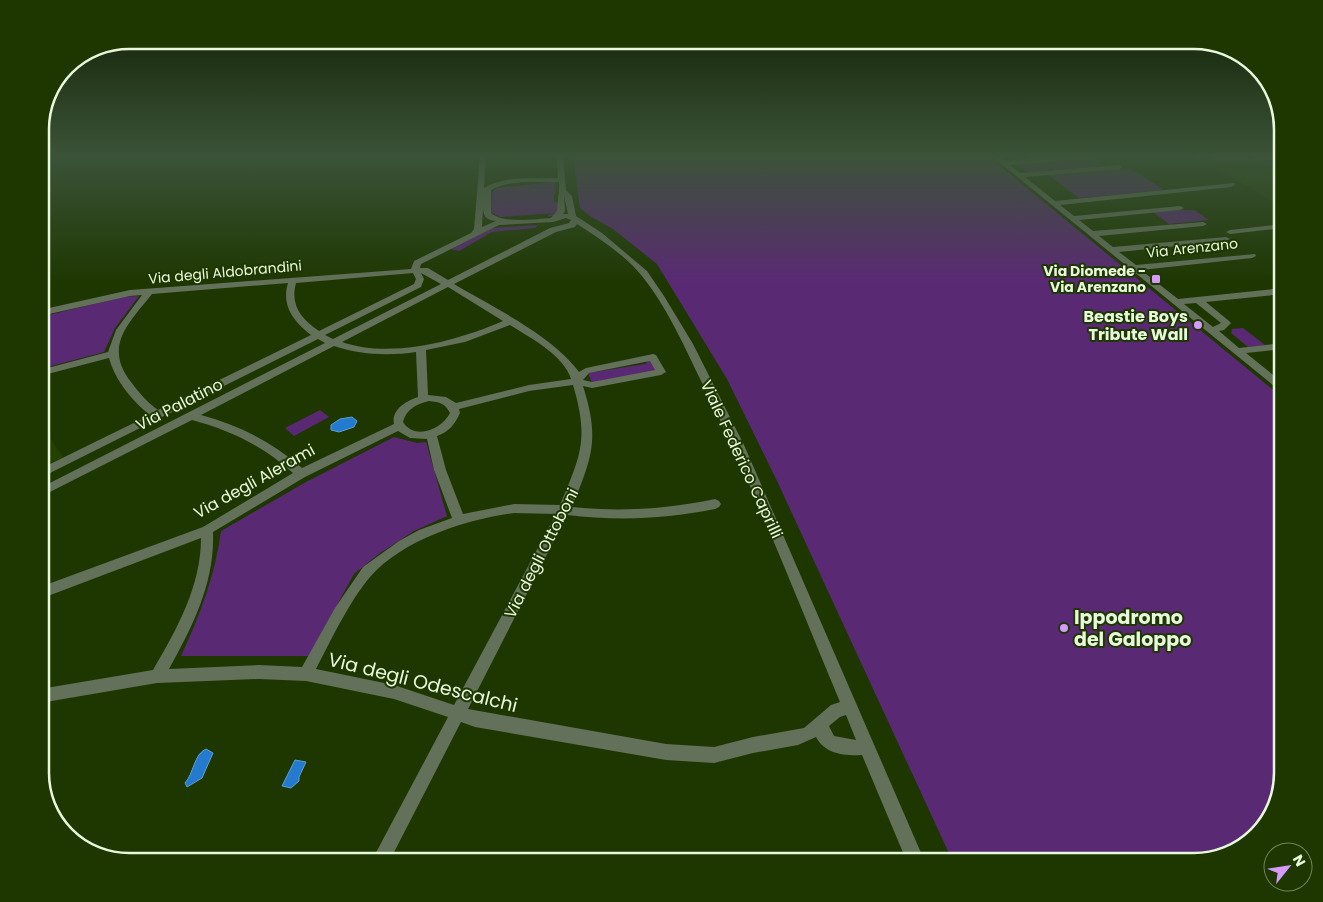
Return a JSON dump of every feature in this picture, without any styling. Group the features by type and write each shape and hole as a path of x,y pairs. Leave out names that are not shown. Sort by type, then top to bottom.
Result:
{"street":[{"path":"474,234 478,230 480,199"},
{"path":"487,199 486,214 496,219 517,221"},
{"path":"560,199 561,211 555,218 554,225 565,226"},
{"path":"420,270 422,264 428,258 499,222 573,218 569,199"},
{"path":"1049,199 1274,381"},
{"path":"1054,203 1092,199"},
{"path":"1072,218 1180,208"},
{"name":"Via Palatino","path":"49,488 436,290 445,282 574,223 573,218"},
{"name":"Viale Federico Caprilli","path":"573,218 599,235 634,263 649,280 690,349 724,416 757,488 912,853"},
{"path":"1092,234 1203,224"},
{"name":"Viale Federico Caprilli","path":"565,226 587,230 599,235"},
{"path":"1112,250 1228,236 1274,228"},
{"name":"Via Arenzano","path":"1134,268 1252,256"},
{"name":"Via Palatino","path":"49,470 418,285 420,270"},
{"name":"Via degli Ottoboni","path":"385,853 564,510 580,476 587,448 588,435 585,408 574,372 558,354 544,342 445,282 420,270"},
{"name":"Via degli Aldobrandini","path":"49,311 123,294 420,270"},
{"path":"293,280 290,298 292,311 298,320 317,336 332,344 390,352 421,349 470,338 509,322"},
{"path":"1177,302 1274,291"},
{"path":"149,292 122,330 113,354 117,368 131,390 139,400 158,415"},
{"path":"1198,300 1226,323 1221,328 1212,330"},
{"path":"1238,352 1274,347"},
{"path":"421,349 423,399"},
{"path":"49,371 113,354"},
{"path":"454,407 515,392 576,381 592,385 661,372 653,357 586,371 576,381"},
{"path":"423,399 442,399 454,407 454,415 450,423 432,434 412,434 400,426 398,418 402,411 411,404 423,399"},
{"path":"190,416 228,426 256,438 280,454 301,474"},
{"name":"Via degli Alerami","path":"49,590 207,530 301,474 400,426"},
{"path":"432,434 440,470 459,520"},
{"path":"306,674 328,630 368,571 420,536 459,520 491,511 509,509 534,508 615,515 651,514 715,504"},
{"path":"156,676 178,636 200,586 207,556 207,530"},
{"name":"Via degli Odescalchi","path":"49,694 156,676 220,672 306,674 394,692 475,719 689,755 724,753 753,745 798,737 808,734 820,723"},
{"path":"850,707 836,710 820,723 823,734 829,743 851,748 867,747"}],"shaded area":[{"path":"492,199 554,199 554,202 557,202 558,211 555,215 548,217 548,215 555,213 500,217 491,212"},
{"name":"Ippodromo del Galoppo","path":"579,199 1040,199 1274,391 1274,783 1266,808 1254,826 1247,833 1225,847 1204,853 949,853 778,483 727,379 657,264 613,229 580,208"},
{"path":"1194,210 1209,220 1169,224 1153,212"},
{"path":"538,225 535,228 492,232 459,251 451,249 492,228"},
{"path":"139,296 115,328 104,352 49,367 49,315 124,297"},
{"path":"1243,328 1265,345 1248,347 1231,333 1232,329"},
{"path":"650,361 657,372 592,383 588,373 645,364"},
{"path":"320,410 329,417 294,436 285,428"},
{"path":"49,437 63,457 49,464"},
{"path":"394,437 417,443 426,442 447,516 414,531 380,553 354,574 309,656 181,656 206,595 215,564 221,531 306,482"}],"water":[{"path":"352,417 357,421 354,427 339,432 331,430 331,425 340,419"},
{"path":"206,749 213,753 202,778 187,787 185,783 196,759"},
{"path":"295,760 306,762 299,781 291,788 282,786"}],"place":[{"name":"Via Diomede - Via Arenzano","path":"1156,279"},
{"name":"Beastie Boys Tribute Wall","path":"1198,325"},
{"name":"Ippodromo del Galoppo","path":"1064,628"}]}
